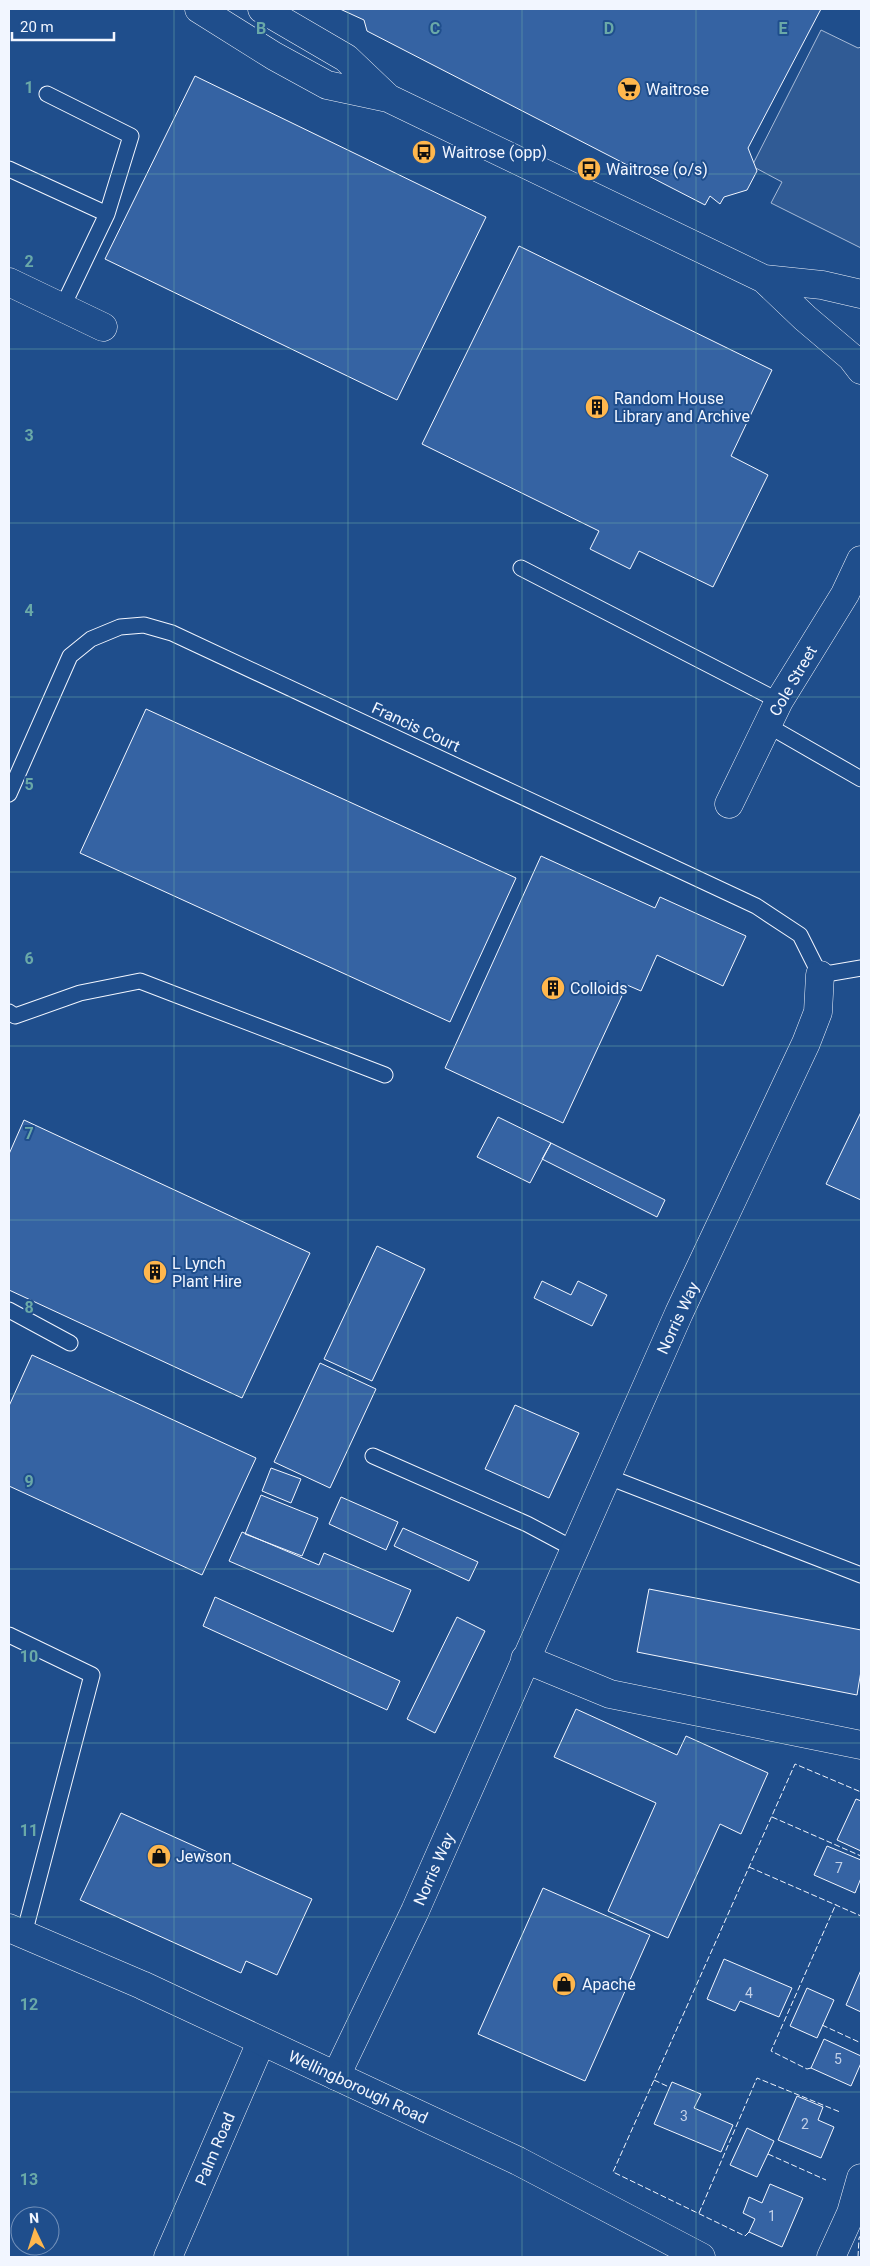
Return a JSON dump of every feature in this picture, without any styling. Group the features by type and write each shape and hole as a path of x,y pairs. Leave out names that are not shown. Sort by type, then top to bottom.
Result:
{"street":[{"path":"199,9 274,56 327,85 388,98 764,279 805,318 851,357 861,370"},
{"path":"262,9 346,58 388,98"},
{"path":"764,279 822,285 861,294"},
{"path":"9,282 103,327"},
{"name":"Cole Street","path":"729,804 779,701 845,594 861,560"},
{"name":"Norris Way","path":"336,2076 415,1911 679,1313 806,1043 818,1012 820,975"},
{"path":"525,1659 610,1694 861,1745"},
{"name":"Wellingborough Road","path":"16,1931 142,1985 518,2161 689,2254"},
{"name":"Palm Road","path":"168,2257 261,2042"},
{"path":"831,2257 851,2213 861,2178"}],"lane":[{"path":"47,94 131,136 108,214 62,308"},
{"path":"9,169 108,214"},
{"path":"521,568 779,701"},
{"name":"Francis Court","path":"9,794 70,656 91,639 120,627 144,626 172,633 756,906 800,935 820,975"},
{"path":"767,725 861,779"},
{"path":"820,975 861,968"},
{"path":"9,1012 15,1016 80,993 140,981 385,1075"},
{"path":"9,1310 70,1343"},
{"path":"373,1456 527,1524 574,1548"},
{"path":"606,1476 861,1575"},
{"path":"9,1635 92,1675 16,1931"}],"shaded area":[{"path":"821,30 858,48 861,47 861,248 771,203 782,182 752,166"}],"building":[{"name":"Waitrose","path":"340,9 821,9 748,148 757,171 747,190 724,197 720,204 710,196 705,205 367,31 364,20"},
{"path":"195,76 486,217 397,400 105,259"},
{"name":"Random House Library and Archive","path":"519,246 772,370 731,456 768,475 713,587 639,551 630,569 590,549 599,531 422,444"},
{"path":"146,709 516,878 450,1022 80,853"},
{"name":"Colloids","path":"541,856 655,908 660,897 746,936 723,986 657,955 641,991 627,985 563,1123 445,1068"},
{"path":"861,1112 861,1200 826,1184"},
{"path":"498,1117 551,1143 530,1183 477,1157"},
{"name":"L Lynch Plant Hire","path":"24,1120 310,1253 242,1398 9,1290 9,1154"},
{"path":"551,1143 665,1200 657,1217 542,1159"},
{"path":"377,1246 425,1269 372,1381 324,1359"},
{"path":"542,1281 571,1295 578,1281 607,1295 592,1326 534,1298"},
{"path":"32,1355 256,1458 202,1575 9,1486 9,1406"},
{"path":"320,1363 376,1389 330,1488 274,1462"},
{"path":"515,1405 579,1433 549,1498 485,1469"},
{"path":"271,1468 301,1479 291,1503 262,1491"},
{"path":"261,1495 318,1518 302,1556 245,1534"},
{"path":"341,1497 398,1522 386,1550 329,1524"},
{"path":"403,1528 478,1562 469,1581 394,1546"},
{"path":"242,1532 319,1565 324,1553 411,1590 393,1632 229,1561"},
{"path":"649,1589 861,1630 861,1671 857,1695 637,1652"},
{"path":"215,1597 400,1681 387,1710 203,1626"},
{"path":"457,1617 485,1631 435,1733 407,1719"},
{"path":"576,1709 677,1755 686,1736 768,1773 741,1834 720,1824 668,1938 608,1911 656,1803 554,1757"},
{"path":"856,1799 861,1801 861,1851 837,1840"},
{"name":"Jewson","path":"121,1813 312,1899 277,1975 246,1961 241,1973 80,1900"},
{"path":"827,1846 861,1860 861,1878 855,1893 814,1875"},
{"name":"Apache","path":"543,1888 650,1935 585,2081 478,2034"},
{"path":"724,1959 792,1988 779,2017 740,2001 735,2011 707,1999"},
{"path":"861,1970 861,2012 846,2005"},
{"path":"807,1988 834,2000 817,2038 790,2026"},
{"path":"824,2039 861,2056 861,2063 851,2086 811,2068"},
{"path":"672,2082 701,2094 694,2108 733,2125 721,2152 654,2124"},
{"path":"797,2096 823,2107 818,2120 834,2127 821,2158 778,2140"},
{"path":"747,2128 774,2141 757,2177 730,2165"},
{"path":"770,2184 803,2198 782,2247 749,2232 755,2219 743,2213 749,2197 762,2203"}],"fence":[{"path":"749,2232 745,2236 613,2172 795,1764 861,1792"},
{"path":"772,1817 861,1856"},
{"path":"749,1867 861,1916"},
{"path":"811,2068 807,2069 771,2051 836,1904"},
{"path":"822,2025 861,2043"},
{"path":"699,2213 757,2078 840,2112"},
{"path":"654,2080 669,2087"},
{"path":"768,2154 826,2180"},
{"path":"858,2257 859,2238 861,2235"}],"place":[{"name":"Waitrose","path":"629,89"},
{"name":"Waitrose (opp)","path":"424,152"},
{"name":"Waitrose (o/s)","path":"589,169"},
{"name":"Random House Library and Archive","path":"597,407"},
{"name":"Colloids","path":"553,988"},
{"name":"L Lynch Plant Hire","path":"155,1272"},
{"name":"Jewson","path":"159,1856"},
{"name":"Apache","path":"564,1984"}]}
